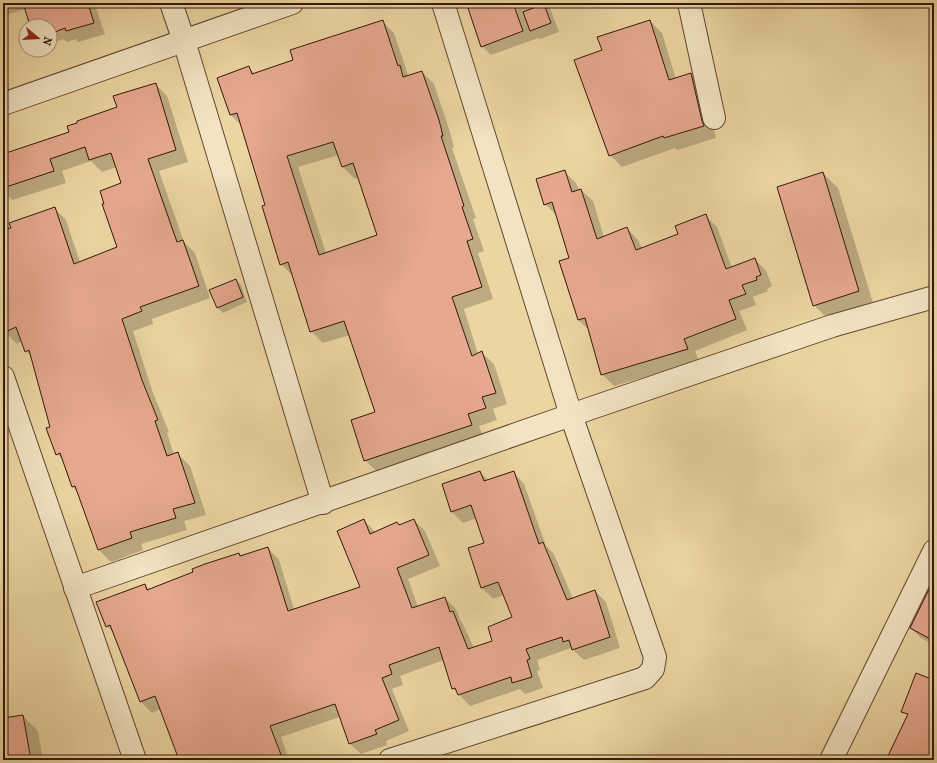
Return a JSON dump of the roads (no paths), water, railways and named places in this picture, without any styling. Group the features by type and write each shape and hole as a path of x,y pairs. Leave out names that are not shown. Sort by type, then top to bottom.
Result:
{"street":[{"path":"171,3 184,41 323,502"},
{"path":"3,104 292,3"},
{"path":"390,760 645,678 654,669 655,657 570,415 443,3"},
{"path":"689,3 714,118"},
{"path":"75,588 570,415 832,326 934,297"},
{"path":"3,377 135,760"},
{"path":"831,760 934,551"}]}
